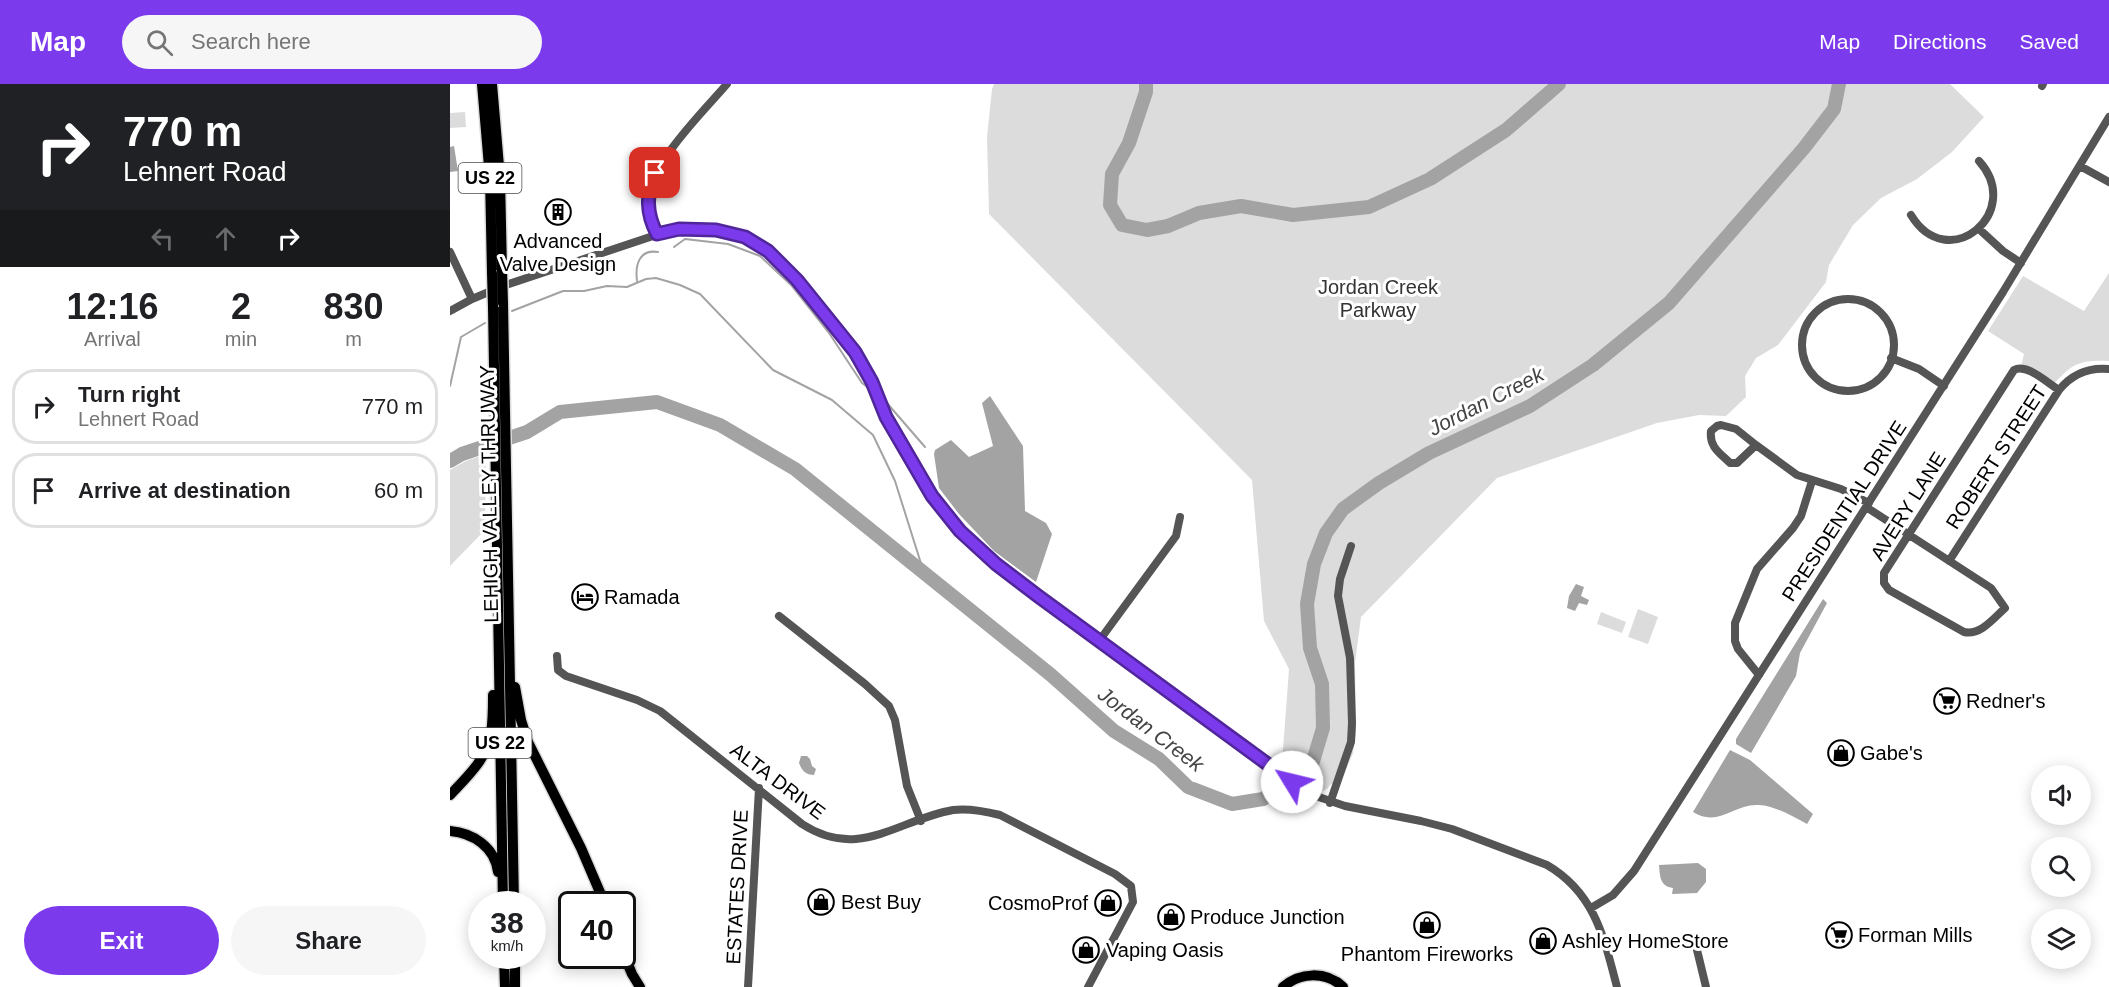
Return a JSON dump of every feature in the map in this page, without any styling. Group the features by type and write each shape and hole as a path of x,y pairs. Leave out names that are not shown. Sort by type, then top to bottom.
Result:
{"highway":[{"name":"LEHIGH VALLEY THRUWAY","path":"482,84 497,271 502,499 510,657 514,891"},
{"name":"LEHIGH VALLEY THRUWAY","path":"492,84 500,178 497,271"},
{"name":"LEHIGH VALLEY THRUWAY","path":"502,499 498,581 503,891"},
{"path":"450,795 479,762 491,735 498,581"},
{"path":"510,657 521,720 528,742 581,848 599,891"},
{"path":"450,831 473,837 489,851 497,866 501,891"},
{"path":"504,969 505,987"},
{"path":"515,969 515,987"},
{"path":"630,969 640,987"},
{"path":"1283,987 1290,981 1303,976 1330,978 1343,987"}],"street":[{"path":"657,234 652,224 648,203 655,173 676,144 727,84"},
{"name":"PRESIDENTIAL DRIVE","path":"1591,908 1613,895 1631,877 1944,386 2109,117"},
{"path":"1911,215 1924,231 1940,239 1966,237 1979,229 1989,214 1994,196 1991,180 1979,160"},
{"path":"2080,166 2109,182"},
{"path":"450,311 472,298 657,234 679,229 716,230 745,237 768,251 783,265 845,338 872,382 886,417 932,496 960,531 996,564 1313,795 1330,802 1452,829 1547,865 1574,884 1591,908 1605,943 1617,987"},
{"path":"1979,229 2003,251 2021,263"},
{"path":"450,252 472,298"},
{"path":"1844,298 1861,299 1876,307 1888,322 1894,340 1891,358 1883,374 1870,386 1852,392 1834,390 1818,382 1807,368 1802,352 1803,335 1812,316 1826,303 1844,298"},
{"path":"1891,358 1919,369 1944,386"},
{"name":"AVERY LANE","path":"1949,561 1991,588 2005,608 1979,631 1969,633 1889,590 1884,583 1884,573 2014,370 2025,369 2059,390"},
{"name":"ROBERT STREET","path":"1949,561 2059,390 2072,377 2081,372 2109,369"},
{"path":"1756,445 1737,462 1730,463 1714,448 1710,433 1717,426 1729,426 1756,445 1788,470 1812,481 1842,489 1949,561"},
{"path":"1759,675 1738,649 1735,641 1735,623 1757,569 1793,528 1806,502 1812,481"},
{"path":"1099,641 1176,536 1180,517"},
{"path":"1330,802 1352,733 1350,658 1338,597 1340,579 1351,546"},
{"path":"779,616 889,706 896,720 907,786 921,821"},
{"name":"ALTA DRIVE","path":"557,656 556,666 560,673 637,700 660,711 811,830 833,838 858,839 874,837 954,810 981,811 1000,815 1128,882 1131,886 1132,902 1088,987"},
{"name":"ESTATES DRIVE","path":"748,987 759,789"},
{"path":"1697,950 1706,987"}],"green space":[{"name":"Jordan Creek Parkway","path":"994,84 1950,84 1984,117 1952,152 1917,179 1881,198 1853,225 1829,265 1826,282 1778,345 1756,358 1745,376 1746,397 1726,416 1699,415 1657,423 1497,478 1361,617 1355,663 1356,733 1353,753 1339,786 1331,784 1322,791 1282,763 1289,669 1264,621 1252,480 989,214 987,137"},
{"path":"465,112 466,127 450,128 450,113"},
{"path":"2109,273 2109,361 2090,361 2076,365 2052,386 2021,367 2024,354 1988,331 2023,276 2084,311"},
{"path":"486,454 485,530 450,566 450,470"},
{"path":"1638,609 1658,617 1648,644 1628,637"},
{"path":"1601,612 1626,622 1622,633 1597,624"}],"shaded area":[{"path":"454,146 458,171 450,172 450,147"},
{"path":"990,396 1023,446 1025,511 1046,523 1052,534 1036,582 994,551 959,514 939,488 935,450 951,440 969,457 993,446 982,403"},
{"path":"1576,584 1584,587 1581,596 1589,600 1587,605 1579,603 1575,611 1567,608 1569,596"},
{"path":"1823,599 1827,603 1800,653 1796,676 1751,753 1736,744 1736,739"},
{"path":"1730,750 1750,760 1813,814 1807,824 1778,810 1759,805 1750,805 1711,817 1693,812"},
{"path":"801,756 807,756 810,759 812,766 816,769 814,775 801,768 799,763"},
{"path":"1698,863 1706,869 1706,882 1697,893 1672,894 1673,888 1665,885 1662,880 1659,865"}],"waterway":[{"name":"Jordan Creek","path":"1146,84 1146,92 1129,143 1112,174 1110,205 1122,225 1147,230 1168,226 1199,213 1241,206 1293,215 1369,207 1430,179 1506,130 1559,84"},
{"name":"Jordan Creek","path":"450,461 462,454 527,432 560,412 657,402 720,425 795,469 1051,675 1114,731 1159,759 1188,787 1232,804 1263,799 1311,768 1323,728 1322,684 1310,648 1307,604 1314,564 1326,533 1343,509 1379,483 1429,453 1530,406 1593,365 1669,303 1804,148 1834,109 1839,84"},
{"path":"674,247 685,239 728,244 760,256 791,285 829,333 862,383 870,389"},
{"path":"637,281 637,269 642,256 646,253 658,252"},
{"path":"512,311 563,291 584,291 607,286 627,287 646,279 656,278 700,294 773,370 832,400 873,435 895,481 924,573"},
{"path":"450,386 461,337 485,323"},
{"path":"880,395 925,447"}],"place":[{"name":"Advanced Valve Design","path":"558,212"},
{"name":"Ramada","path":"585,597"},
{"name":"Redner's","path":"1947,701"},
{"name":"Gabe's","path":"1841,753"},
{"name":"Best Buy","path":"821,902"},
{"name":"CosmoProf","path":"1108,903"},
{"name":"Produce Junction","path":"1171,917"},
{"name":"Phantom Fireworks","path":"1427,925"},
{"name":"Forman Mills","path":"1839,935"},
{"name":"Ashley HomeStore","path":"1543,941"},
{"name":"Vaping Oasis","path":"1086,950"}],"route":[{"path":"655,173 648,203 649,214 657,234 679,229 705,229 745,237 768,251 797,280 855,352 872,382 886,417 932,496 971,542 996,564 1087,633 1292,782"}]}
